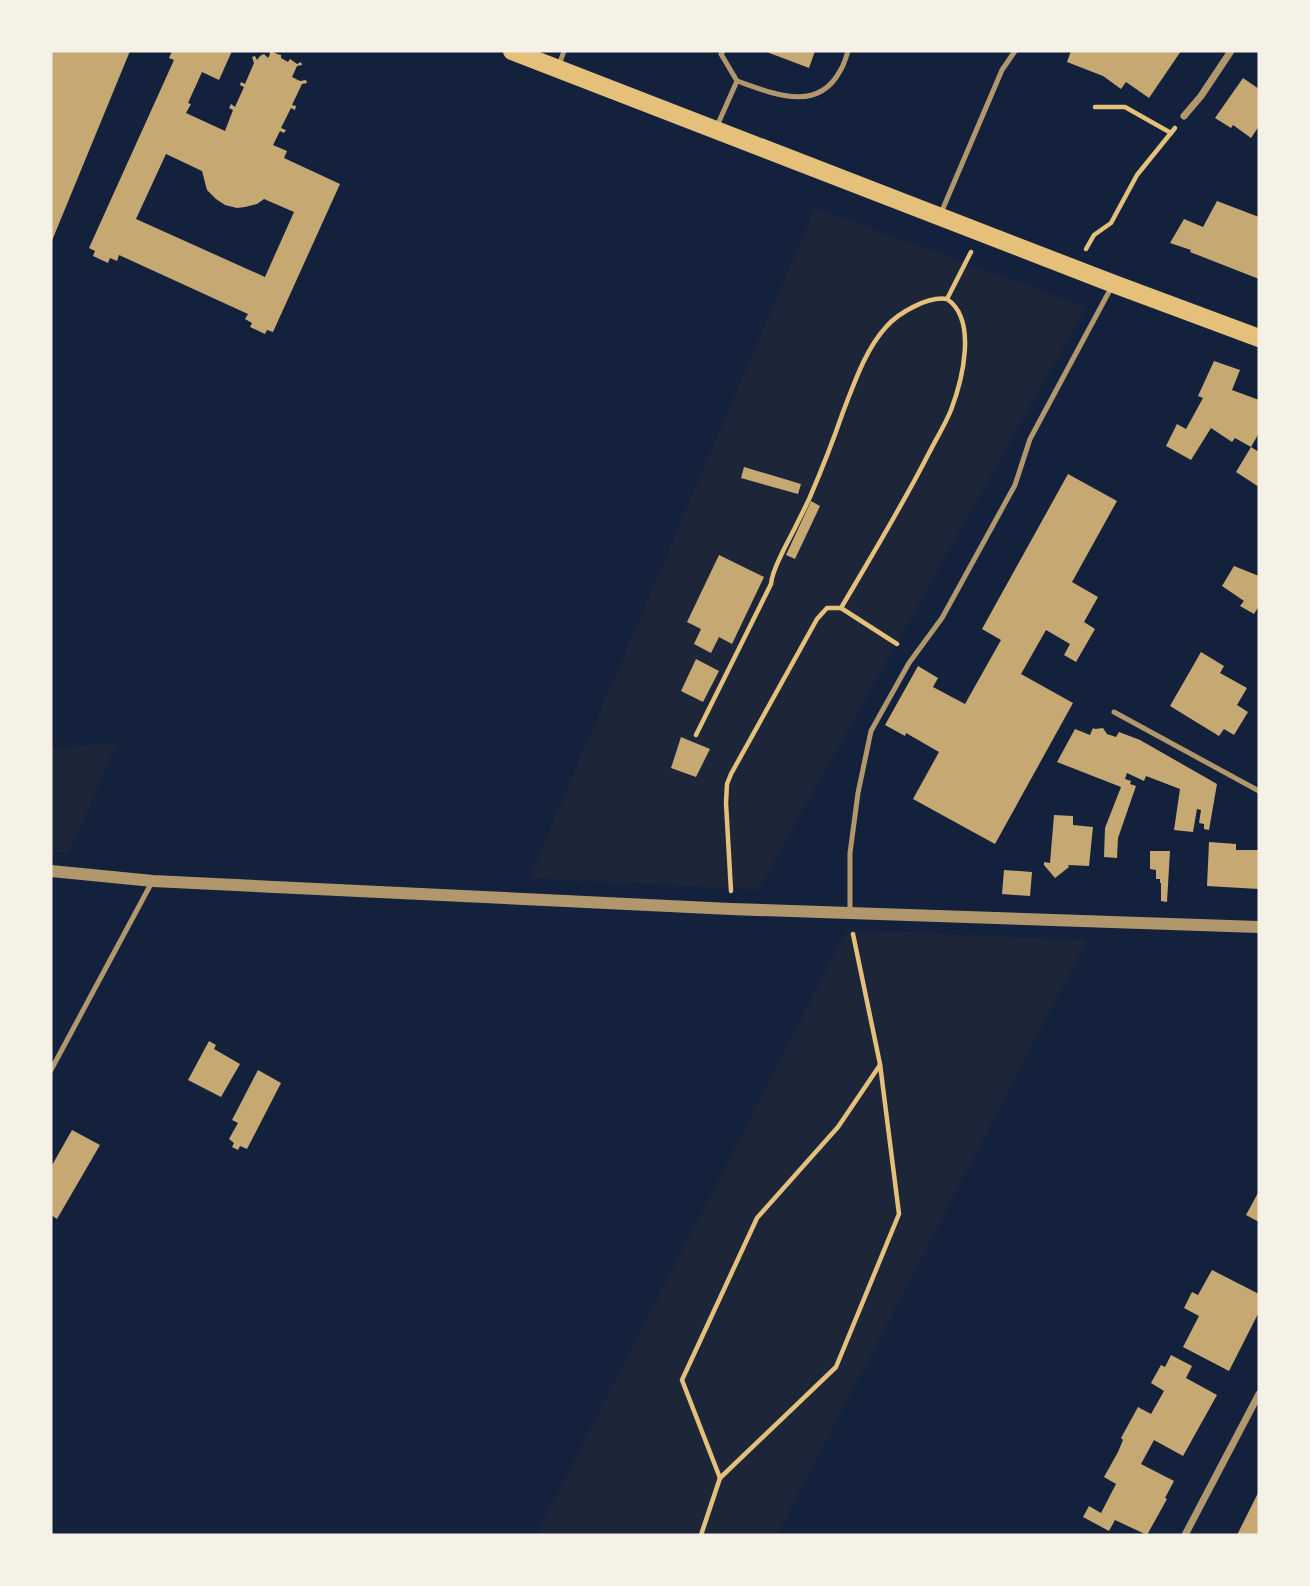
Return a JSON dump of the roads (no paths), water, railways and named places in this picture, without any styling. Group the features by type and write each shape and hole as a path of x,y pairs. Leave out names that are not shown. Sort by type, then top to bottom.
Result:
{"main road":[{"path":"512,51 1259,338"}],"street":[{"path":"1184,117 1231,51"},
{"path":"51,871 153,881 731,909 1259,927"},
{"path":"1185,1535 1259,1394"}],"lane":[{"path":"558,68 564,51"},
{"path":"723,51 721,54 737,81 797,98 818,94 832,83 848,51"},
{"path":"940,216 1002,69 1015,51"},
{"path":"715,129 737,81"},
{"path":"844,914 858,793 871,731 909,663 942,618 1015,485 1030,439 1114,284"},
{"path":"1114,712 1259,791"},
{"path":"51,1070 153,881"}]}
